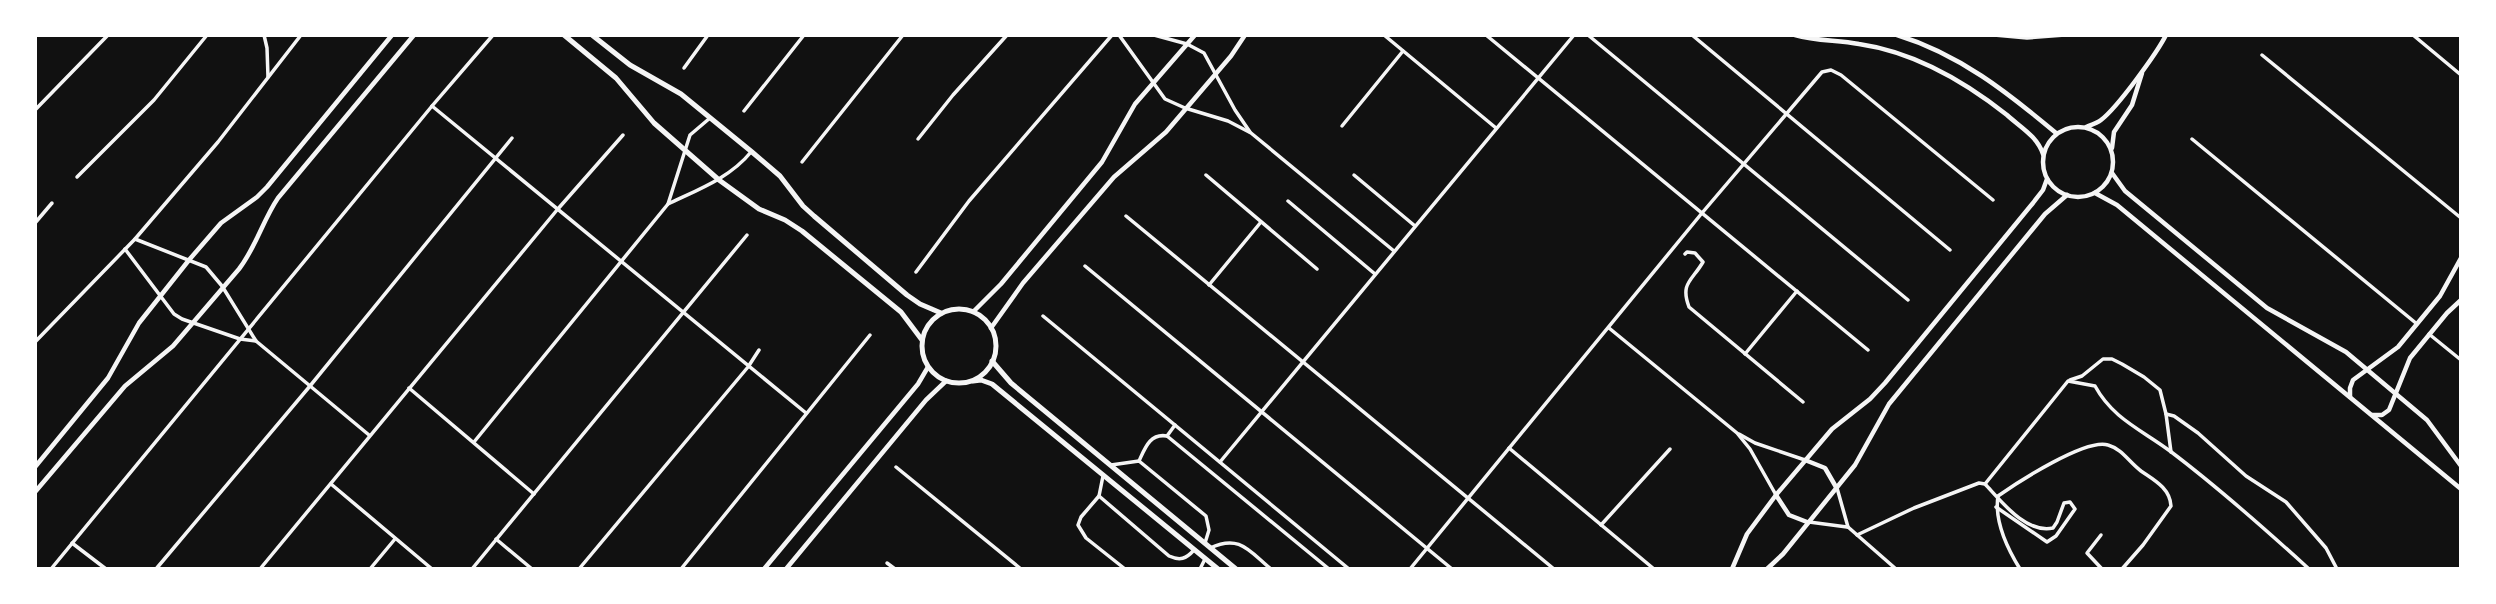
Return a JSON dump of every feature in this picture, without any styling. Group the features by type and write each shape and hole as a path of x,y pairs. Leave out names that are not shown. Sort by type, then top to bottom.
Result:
{"main road":[{"path":"564,35 616,78 646,115 719,180 759,209 802,231 901,312 922,340"},
{"path":"592,35 630,65 667,85 710,118 780,176 803,206 907,295 941,313"},
{"path":"951,310 973,312 991,328 995,350 992,361 988,369 973,380 960,383 946,381 928,368 922,355 922,340 932,320 941,313 951,310"},
{"path":"992,361 1011,383 1236,569"},
{"path":"973,380 992,384 1218,569"}],"street":[{"path":"35,110 108,35"},
{"path":"77,177 154,100 207,35"},
{"path":"264,35 268,79"},
{"path":"35,342 135,239 268,79 301,35"},
{"path":"35,467 108,378 139,323 189,260 221,223 267,187 392,35"},
{"path":"35,492 125,386 173,346 249,256 269,211 278,198 414,35"},
{"path":"51,569 493,35"},
{"path":"684,68 708,35"},
{"path":"744,111 804,35"},
{"path":"802,162 904,35"},
{"path":"918,139 1007,35"},
{"path":"916,272 970,201 1112,35"},
{"path":"1119,35 1165,99 1228,121 1251,133 1394,251"},
{"path":"1154,35 1187,44 1204,53 1251,133"},
{"path":"973,312 1001,284 1102,162 1128,114 1195,35"},
{"path":"991,328 1023,284 1114,177 1166,132 1245,35"},
{"path":"1384,35 1496,128"},
{"path":"1486,35 1868,350"},
{"path":"1220,462 1574,35"},
{"path":"1588,35 1908,300"},
{"path":"1692,35 1950,250"},
{"path":"1795,35 1865,45 1926,64 1993,104 2035,139 2043,154"},
{"path":"1897,35 1961,62 1997,86 2056,133"},
{"path":"1994,35 2027,38 2065,35"},
{"path":"2111,151 2101,136 2086,127 2072,127 2056,133 2047,143 2043,154 2047,179 2054,188 2067,195 2081,197 2095,193 2105,185 2112,173 2114,132 2131,107 2140,77 2166,35"},
{"path":"2413,35 2461,75"},
{"path":"1342,127 1403,51"},
{"path":"2262,55 2461,218"},
{"path":"2086,127 2107,114 2148,63"},
{"path":"1410,569 1822,72 1837,72 1993,200"},
{"path":"432,106 806,413"},
{"path":"474,442 668,204 690,135 710,118"},
{"path":"260,569 557,210 623,135"},
{"path":"156,569 310,386 512,138"},
{"path":"2192,139 2417,324"},
{"path":"668,204 719,180 739,166 752,152"},
{"path":"2112,173 2125,191 2271,311 2334,344 2396,394 2430,424 2461,466"},
{"path":"1206,175 1318,269"},
{"path":"1354,175 1415,226"},
{"path":"1732,569 1746,534 1776,495 1832,429 1870,399 1885,383 2034,203 2047,179"},
{"path":"2095,193 2117,205 2461,489"},
{"path":"1766,569 1783,554 1863,454 1889,404 2045,214 2067,195"},
{"path":"1288,201 1374,274"},
{"path":"35,223 52,203"},
{"path":"1126,216 1554,569"},
{"path":"1209,285 1261,222"},
{"path":"472,569 747,235"},
{"path":"135,239 206,267 222,286 256,341 369,435"},
{"path":"125,249 174,314 240,339 256,341"},
{"path":"1685,254 1695,253 1703,262 1685,290 1689,307 1803,402"},
{"path":"2350,397 2353,380 2398,347 2440,296 2461,258"},
{"path":"1085,266 1452,569"},
{"path":"1745,354 1797,291"},
{"path":"2372,415 2382,415 2389,410 2408,361 2461,300"},
{"path":"1043,316 1349,569"},
{"path":"1609,328 1737,433 1755,443 1825,468 1836,487 1848,527 1896,569"},
{"path":"2429,334 2461,360"},
{"path":"681,569 870,335"},
{"path":"579,569 748,367 759,350"},
{"path":"1984,484 2068,380 2082,376 2103,359 2112,359 2144,377 2160,390 2171,452"},
{"path":"764,569 918,384 928,368"},
{"path":"2068,380 2095,386 2120,419 2171,452 2309,569"},
{"path":"786,569 926,400 946,381"},
{"path":"409,388 534,494"},
{"path":"2166,414 2174,416 2198,433 2246,476 2286,502 2326,548 2337,569"},
{"path":"1167,436 1175,425"},
{"path":"1737,433 1750,449 1788,515 1807,522 1848,527"},
{"path":"1139,461 1153,438 1157,435 1167,436 1329,569"},
{"path":"1998,496 2086,446 2102,443 2116,448 2164,489 2171,502 2171,506 2143,545 2122,569"},
{"path":"1509,448 1654,569"},
{"path":"1601,525 1670,449"},
{"path":"1111,465 1139,461 1206,516 1208,546 1224,542 1240,545 1271,569"},
{"path":"896,467 1021,569"},
{"path":"1103,476 1099,496 1081,517 1078,525 1086,538 1125,569"},
{"path":"331,484 432,569"},
{"path":"1857,535 1973,484 1984,484 2018,517 2045,529 2053,528 2064,503 2070,502 2074,509 2056,536 2047,542 1996,507"},
{"path":"1099,496 1168,556 1177,560 1183,559 1194,550"},
{"path":"1998,496 1996,507 2008,547 2020,569"},
{"path":"2101,535 2087,553 2102,569"},
{"path":"370,569 395,539"},
{"path":"496,539 532,569"},
{"path":"72,543 106,569"},
{"path":"1200,569 1205,559"},
{"path":"1007,569 1012,562"},
{"path":"887,563 895,569"}]}
